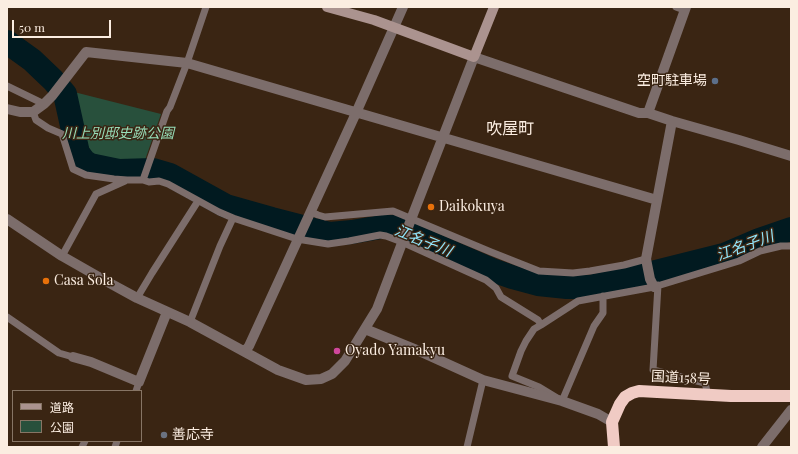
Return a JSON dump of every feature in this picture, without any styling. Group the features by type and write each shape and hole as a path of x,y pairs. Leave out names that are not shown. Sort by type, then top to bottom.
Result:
{"highway":[{"name":"国道158号","path":"614,447 612,422 620,404 625,397 632,392 640,391 732,396 791,396"}],"main road":[{"path":"327,7 374,20 474,57 494,7"}],"street":[{"path":"245,351 249,346 403,7"},
{"path":"648,113 682,8"},
{"path":"7,109 20,112 33,112 52,96 86,52 187,63 657,200"},
{"path":"7,219 62,256 104,280 138,298 190,322 278,370 306,380 321,379 332,374 345,361 377,309 474,57 639,113 648,113 791,156"},
{"path":"654,284 646,262 672,121"},
{"path":"73,357 91,362 138,387 167,312"},
{"path":"365,329 420,351 483,380 562,401 598,414 612,422"},
{"path":"762,447 791,410"}],"lane":[{"path":"144,177 167,111 170,107 187,63 206,7"},
{"path":"7,86 44,104"},
{"path":"33,112 36,120 48,128 62,134 73,169 86,175 127,180"},
{"path":"62,256 96,194 127,180 144,177"},
{"path":"144,177 149,182 159,181 168,184 233,218 298,238 328,244 349,242 380,235 403,240 486,280 496,288 501,297 538,320 542,325"},
{"path":"138,298 152,273 198,201"},
{"path":"309,215 325,217 393,211 410,220 539,271 573,273 646,262"},
{"path":"190,322 220,246 233,218"},
{"path":"603,296 603,313 594,326 562,401 539,387 512,376 521,351 534,329 578,301 654,284 726,265 739,261 760,251 781,246 791,246"},
{"path":"654,284 653,370 705,383 708,394"},
{"path":"7,317 59,353 73,357"},
{"path":"467,447 483,380"}],"green space":[{"name":"川上別邸史跡公園","path":"74,92 161,114 144,163 110,163 93,155 88,146"}],"waterway":[{"name":"江名子川","path":"7,42 32,60 65,94 78,153 84,161 90,165 119,171 153,170 170,175 226,206 330,234 381,227 393,227 492,270 538,284 567,287 589,287 636,277 724,255 759,240 791,229"}],"place":[{"name":"空町駐車場","path":"715,81"},
{"name":"Daikokuya","path":"431,207"},
{"name":"Casa Sola","path":"46,281"},
{"name":"Oyado Yamakyu","path":"337,351"},
{"name":"善応寺","path":"164,435"}],"district":[{"name":"吹屋町","path":"510,129"}]}
